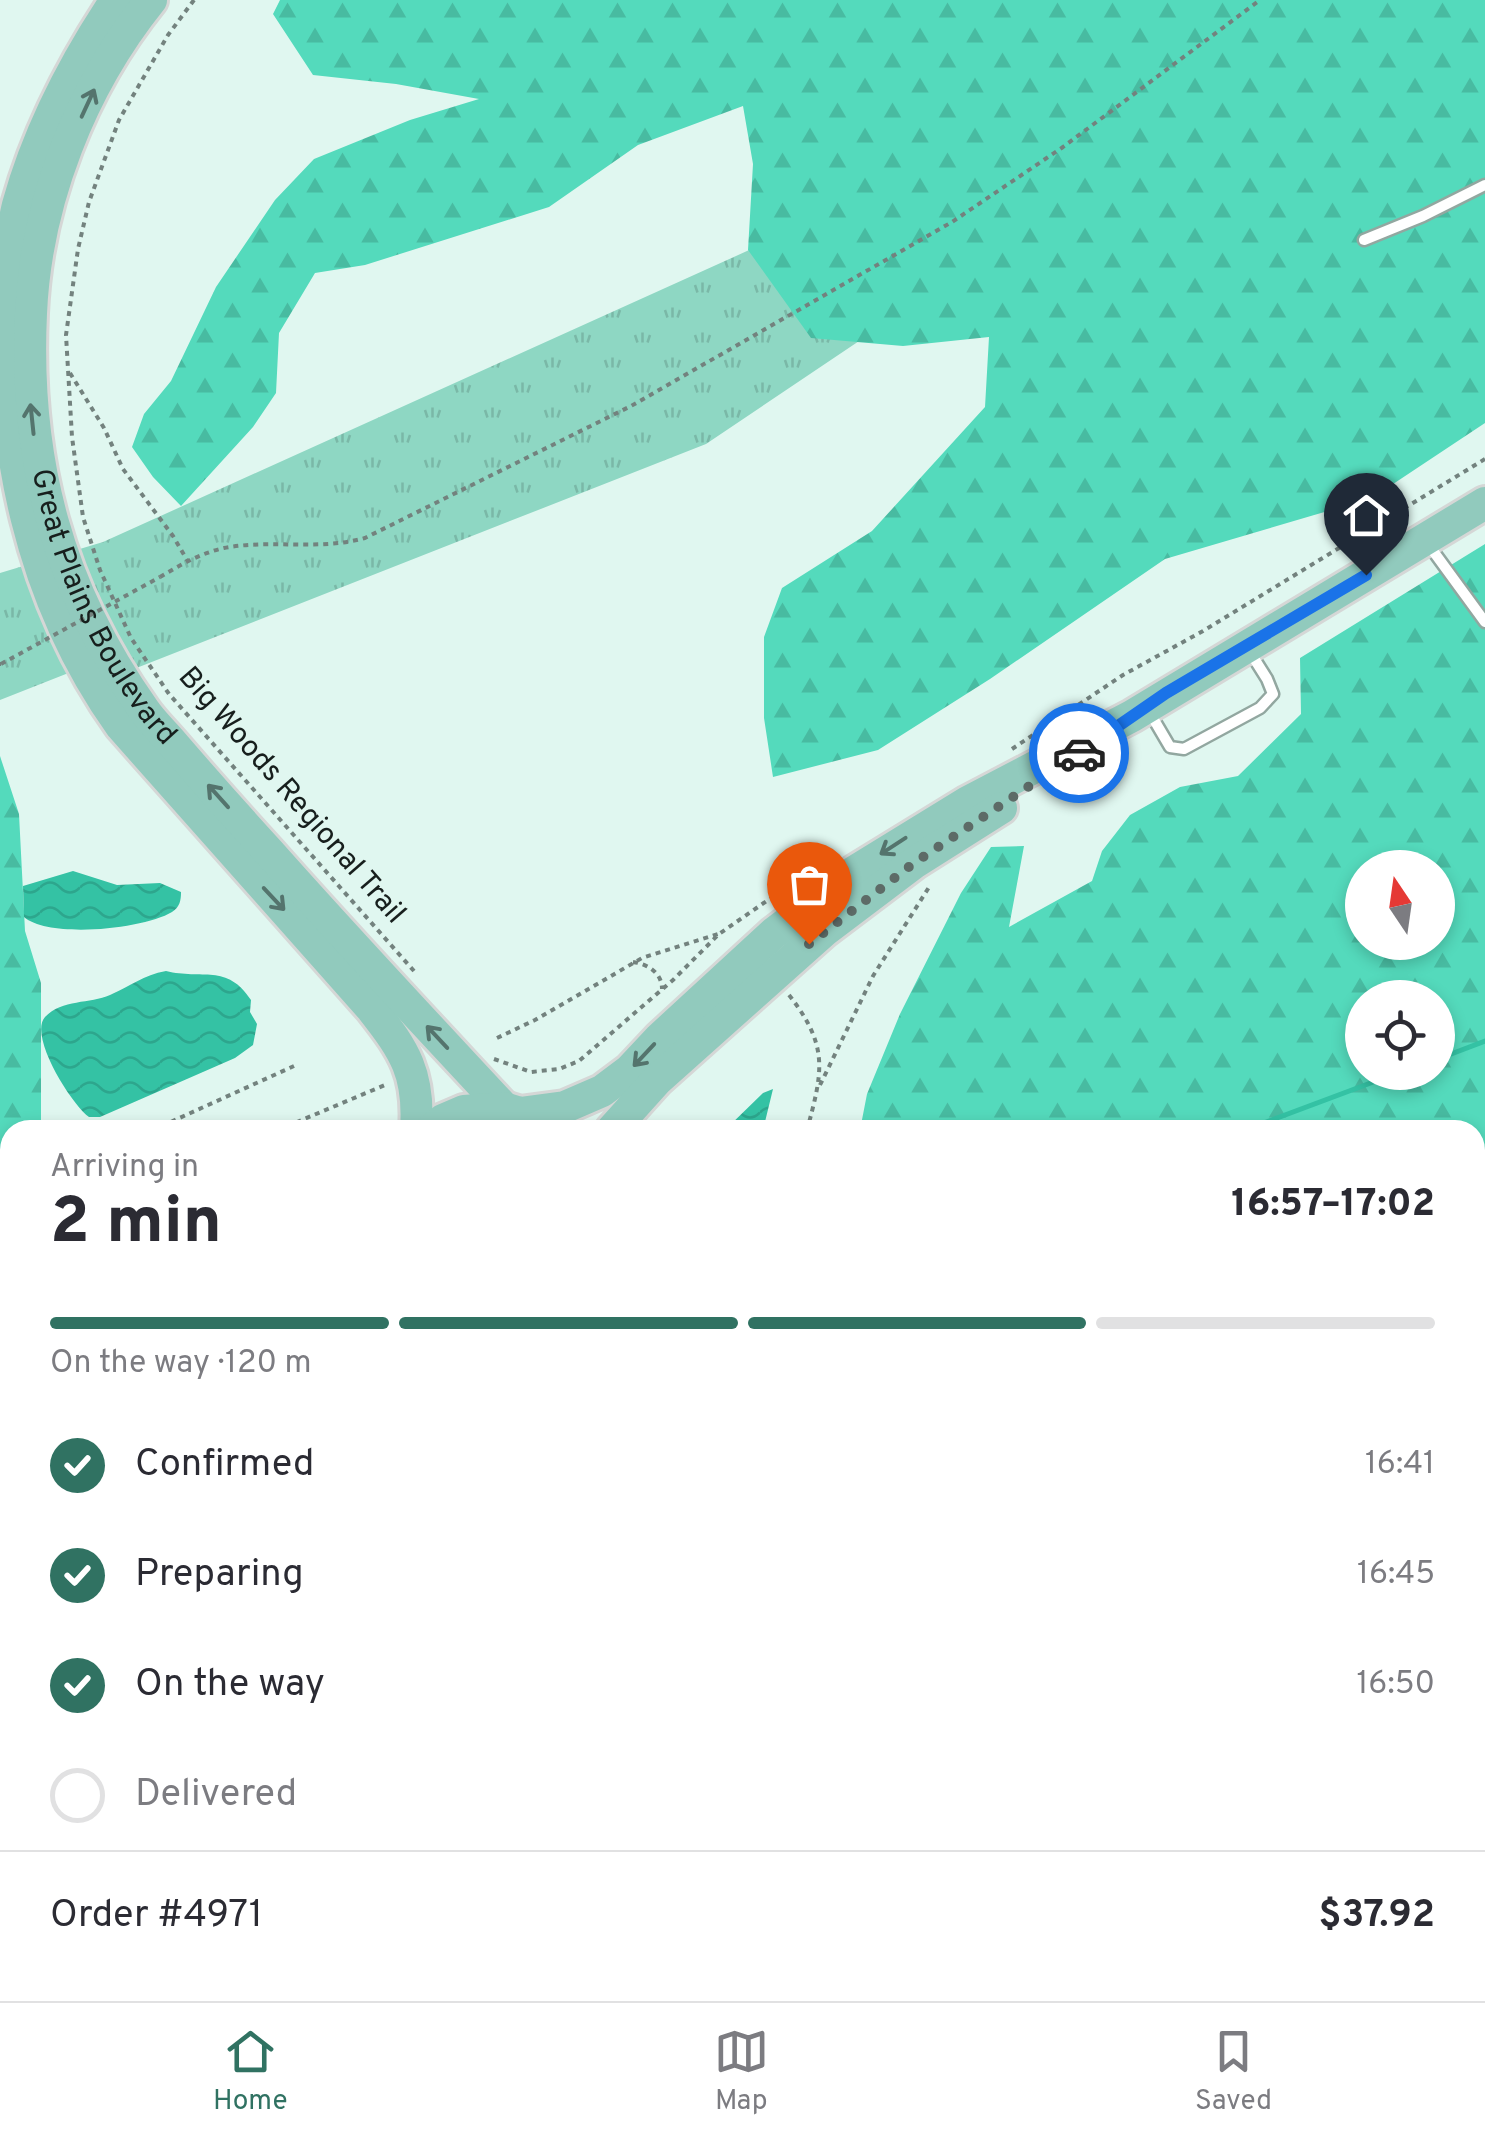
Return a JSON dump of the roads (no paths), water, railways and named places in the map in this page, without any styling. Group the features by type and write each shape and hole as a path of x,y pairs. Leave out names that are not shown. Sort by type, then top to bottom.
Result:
{"main road":[{"name":"Great Plains Boulevard","path":"116,0 60,95 28,175 11,237 1,382 4,431 22,524 55,616 91,683 121,726 372,1008 404,1051 414,1080 416,1120"},
{"name":"Great Plains Boulevard","path":"151,0 114,52 92,92 57,174 40,236 32,296 30,397 40,475 54,534 105,650 146,714 338,929 521,1117"},
{"path":"621,1120 657,1080 879,888 1140,712 1485,503"},
{"path":"448,1120 464,1111 521,1117 565,1107 602,1091 630,1070 774,933 854,872 968,802 1140,712"},
{"path":"639,1120 746,1001"}],"lane":[{"path":"1364,240 1423,216 1485,184"},
{"path":"1425,540 1485,622"},
{"path":"1140,712 1170,746 1184,749 1260,708 1272,694 1268,679 1247,647"}],"water":[{"path":"73,871 117,885 160,883 181,892 180,901 175,910 159,918 120,927 54,928 24,917 23,886"},
{"path":"166,971 223,977 242,988 251,1000 250,1012 257,1024 253,1045 235,1058 100,1117 89,1117 54,1070 42,1039 45,1017 60,1007 102,998"},
{"path":"773,1089 765,1120 735,1120 763,1093"}],"waterway":[{"path":"1455,1052 1485,1041"},
{"path":"1272,1120 1352,1090"}]}
